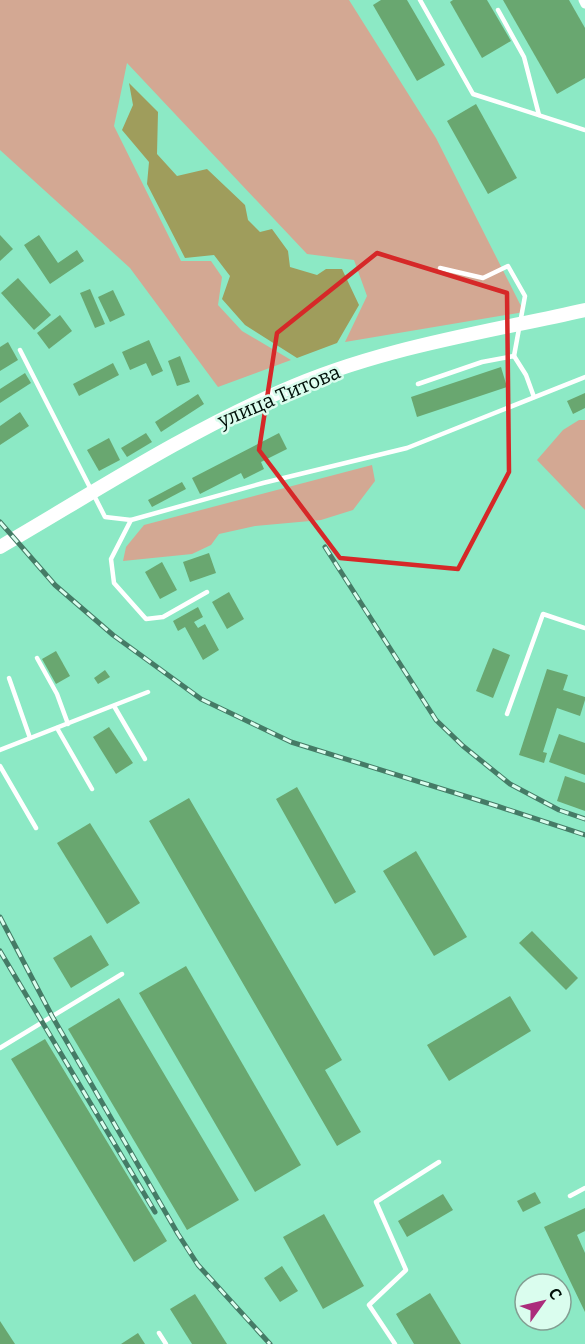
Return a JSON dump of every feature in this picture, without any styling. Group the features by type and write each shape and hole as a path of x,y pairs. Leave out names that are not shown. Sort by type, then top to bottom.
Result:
{"main road":[{"name":"улица Титова","path":"0,548 182,440 283,390 388,353 585,310"}],"lane":[{"path":"420,0 474,94 585,130"},
{"path":"498,10 524,57 539,116"},
{"path":"440,267 483,278 508,266 525,296 514,356 526,375 534,397"},
{"path":"20,350 105,517 131,520 264,483 407,448 585,377"},
{"path":"418,384 482,362 514,356"},
{"path":"131,520 111,559 114,583 146,619 163,617 207,592"},
{"path":"507,714 543,614 585,628"},
{"path":"38,658 57,694 68,724"},
{"path":"9,678 30,738"},
{"path":"0,750 148,692"},
{"path":"114,706 145,759"},
{"path":"57,728 92,789"},
{"path":"0,766 36,828"},
{"path":"0,1048 122,974"},
{"path":"395,1344 369,1305 406,1270 376,1202 439,1162"},
{"path":"570,1196 585,1188"},
{"path":"159,1333 166,1344"}],"highlighted area":[{"path":"377,253 507,293 509,472 458,569 340,558 259,450 277,333"}],"shaded area":[{"path":"0,0 349,0 436,138 524,312 345,342 367,296 354,260 307,254 127,63 114,126 181,261 211,261 222,277 218,305 242,331 291,360 218,387 130,268 0,150"},
{"path":"129,83 158,112 157,154 177,176 207,169 245,205 248,220 260,232 272,229 288,251 290,267 317,275 326,269 342,269 359,305 337,343 297,358 245,325 222,299 230,276 214,255 185,258 147,184 149,162 122,130 133,105"},
{"path":"579,420 585,420 585,510 537,460 563,430"},
{"path":"372,465 375,481 353,510 321,520 255,526 219,534 211,545 192,554 123,561 126,547 144,525"}],"building":[{"path":"381,0 407,0 445,65 417,81 373,5"},
{"path":"453,0 487,0 511,41 482,58 450,2"},
{"path":"503,0 569,0 585,28 585,78 557,94"},
{"path":"476,104 517,178 488,194 447,121"},
{"path":"0,235 13,249 0,261"},
{"path":"39,235 58,263 77,250 84,261 50,284 24,245"},
{"path":"18,278 51,315 34,330 1,293"},
{"path":"90,289 105,324 95,328 80,293"},
{"path":"113,290 125,315 110,322 98,297"},
{"path":"60,315 72,331 49,349 37,333"},
{"path":"149,340 163,371 152,376 146,363 130,370 122,352"},
{"path":"8,342 18,360 0,371 0,347"},
{"path":"180,356 190,382 177,386 168,361"},
{"path":"113,363 119,375 79,396 73,384"},
{"path":"501,367 507,387 417,417 411,397"},
{"path":"25,373 31,383 0,403 0,389"},
{"path":"585,393 585,408 573,414 567,401"},
{"path":"198,394 204,404 161,432 155,422"},
{"path":"20,412 29,426 0,445 0,426"},
{"path":"146,433 152,442 127,457 121,448"},
{"path":"279,433 287,449 261,462 264,469 244,479 241,473 200,494 192,478"},
{"path":"109,438 120,460 99,471 87,450"},
{"path":"182,482 186,489 152,507 148,500"},
{"path":"209,553 216,573 190,582 183,562"},
{"path":"162,562 177,590 160,599 145,572"},
{"path":"229,592 244,619 227,629 212,602"},
{"path":"198,607 203,617 194,622 198,628 205,624 219,650 203,660 185,627 178,631 173,621"},
{"path":"493,648 510,655 493,698 476,691"},
{"path":"56,651 70,676 56,684 42,659"},
{"path":"547,669 568,675 563,690 585,697 585,700 580,716 557,708 543,752 547,753 544,763 519,755"},
{"path":"105,670 110,677 98,684 94,678"},
{"path":"109,727 133,763 116,774 93,737"},
{"path":"559,734 585,743 585,775 549,762"},
{"path":"565,776 585,783 585,811 557,801"},
{"path":"297,787 356,892 335,904 276,799"},
{"path":"189,798 342,1060 325,1070 361,1132 337,1146 149,821"},
{"path":"90,823 140,903 107,924 57,843"},
{"path":"416,851 467,937 434,956 383,871"},
{"path":"532,931 578,978 566,990 519,943"},
{"path":"91,935 109,965 71,988 53,958"},
{"path":"186,966 301,1165 255,1192 139,993"},
{"path":"510,996 531,1031 449,1081 427,1045"},
{"path":"119,998 239,1200 187,1230 68,1029"},
{"path":"45,1039 167,1241 134,1262 11,1059"},
{"path":"535,1192 541,1203 523,1212 517,1201"},
{"path":"443,1194 453,1210 407,1237 398,1221"},
{"path":"585,1208 585,1231 577,1235 585,1253 585,1312 573,1287 573,1272 566,1272 544,1227"},
{"path":"324,1214 364,1286 323,1309 283,1237"},
{"path":"282,1266 298,1291 280,1302 264,1278"},
{"path":"430,1293 461,1344 414,1344 396,1314"},
{"path":"195,1294 227,1344 192,1344 170,1309"},
{"path":"0,1321 15,1344 0,1344"},
{"path":"138,1333 145,1344 121,1344"}],"railway":[{"path":"0,522 55,585 113,635 201,699 291,742 585,835"},
{"path":"325,547 436,720 463,746 510,784 559,810 585,819"},
{"path":"0,917 52,1016 178,1234 198,1265 270,1344"},
{"path":"0,951 155,1212"}]}
